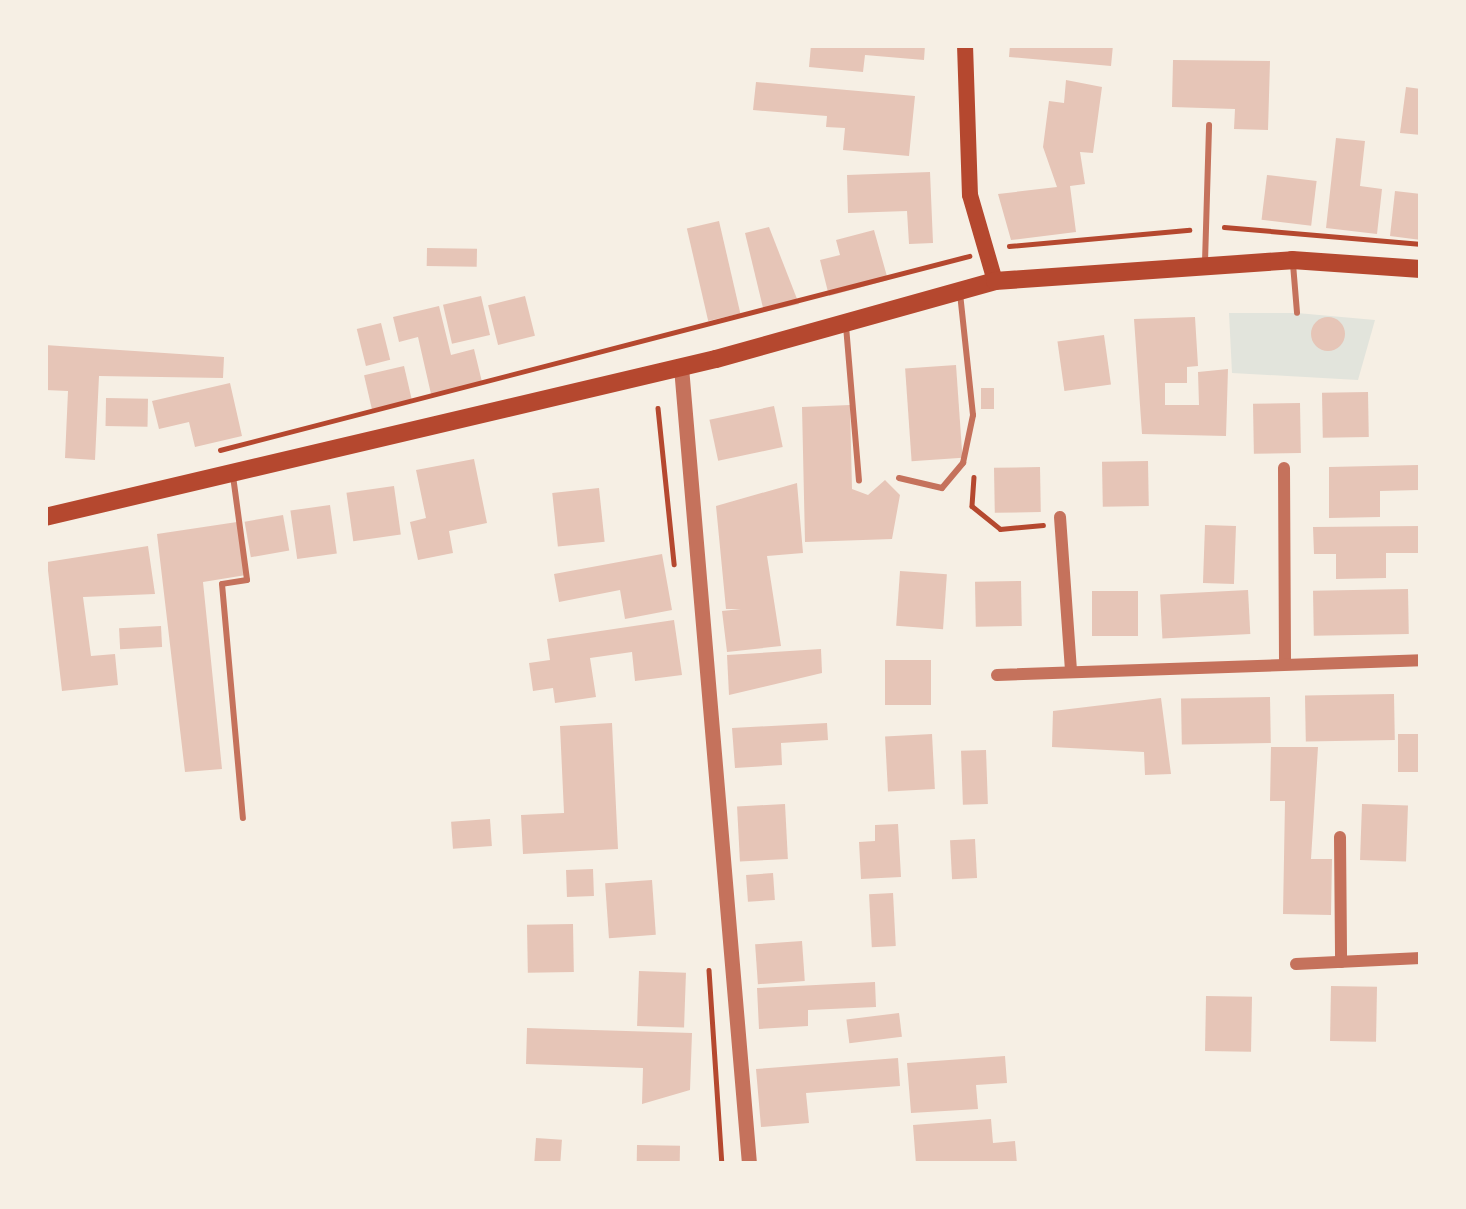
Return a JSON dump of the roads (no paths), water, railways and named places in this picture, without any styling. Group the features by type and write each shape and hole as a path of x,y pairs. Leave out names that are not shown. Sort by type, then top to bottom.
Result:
{"main road":[{"path":"965,45 970,195 995,281"},
{"path":"45,517 681,367 995,281 1292,260 1421,269"}],"street":[{"path":"681,367 748,1164"},
{"path":"1284,468 1285,664"},
{"path":"1060,521 1071,672"},
{"path":"997,675 1421,660"},
{"path":"1340,837 1341,962"},
{"path":"1296,964 1421,958"}],"lane":[{"path":"1205,266 1209,125"},
{"path":"1292,260 1297,313"},
{"path":"899,478 942,488 963,463 973,415 960,291"},
{"path":"846,323 859,480"},
{"path":"232,472 247,580 222,584 244,818"}]}
